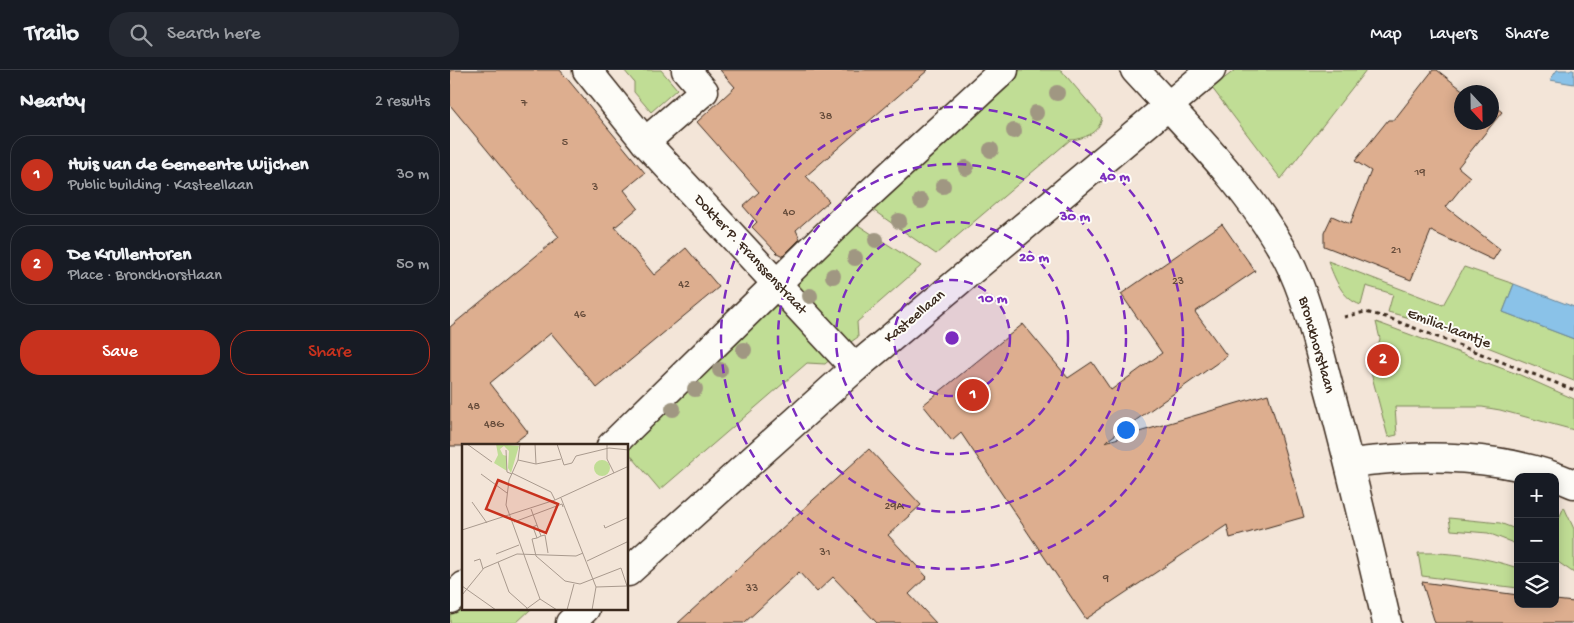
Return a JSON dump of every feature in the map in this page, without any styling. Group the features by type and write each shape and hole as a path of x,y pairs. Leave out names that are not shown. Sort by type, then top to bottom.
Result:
{"street":[{"name":"Dokter P. Franssenstraat","path":"587,70 645,142 855,368"},
{"path":"645,142 704,92 686,70"},
{"path":"614,444 854,208 1004,70"},
{"name":"Bronckhorstlaan","path":"1135,70 1228,174 1264,222 1287,259 1298,282 1313,327 1350,464 1387,623"},
{"name":"Kasteellaan","path":"629,571 855,368 1211,70"},
{"path":"1350,464 1401,457 1484,461 1535,469 1574,484"},
{"path":"450,599 462,588"},
{"path":"570,623 584,610"}],"path":[{"name":"Emilia-laantje","path":"1313,327 1356,314 1373,313 1574,390"}],"green space":[{"path":"624,70 661,70 677,89 651,112 634,92 634,82"},
{"path":"1016,70 1061,70 1102,118 1098,128 1085,137 1070,140 936,254 870,208"},
{"path":"1235,70 1366,70 1281,179 1212,88"},
{"path":"855,223 921,266 857,322 858,337 848,344 792,283"},
{"path":"1328,261 1443,305 1464,267 1514,284 1503,312 1574,339 1574,381 1421,321 1388,312 1393,294 1366,286 1361,305 1354,302 1340,287"},
{"path":"775,294 832,358 825,364 807,363 660,490 629,453 629,445"},
{"path":"1376,322 1520,375 1574,399 1574,430 1482,407 1395,407 1397,435 1388,437 1370,369 1380,339"},
{"path":"1564,507 1574,529 1574,573 1559,563 1559,518"},
{"path":"1449,518 1500,523 1514,528 1514,543 1488,533 1451,530"},
{"path":"1418,553 1444,553 1468,556 1514,567 1514,588 1422,576"},
{"path":"462,596 462,610 530,610 516,623 450,623 450,608"}],"water":[{"path":"1557,70 1574,70 1574,84 1550,80"},
{"path":"1514,284 1574,307 1574,339 1503,312"}],"building":[{"path":"450,70 560,70 645,173 624,190 638,208 615,227 654,275 686,248 719,287 597,388 551,333 490,383 528,432 513,444 462,444 462,446 450,446 450,327 559,237 450,105"},
{"path":"720,70 928,70 806,176 829,201 796,230 800,239 783,256 777,253 752,227 757,222 743,206 759,192 697,122 735,87"},
{"path":"1433,70 1437,70 1456,85 1454,85 1454,130 1488,130 1458,167 1470,177 1446,207 1500,249 1493,260 1431,231 1411,280 1324,246 1324,233 1332,216 1350,224 1371,171 1355,161 1388,120 1394,120"},
{"path":"1222,224 1255,271 1195,312 1227,356 1105,442 1268,394 1304,517 1230,538 1227,525 1086,619 961,433 952,441 923,405 1023,324 1068,378 1092,362 1111,390 1162,353 1121,294"},
{"path":"869,449 921,505 888,535 927,577 909,594 936,623 877,623 833,577 817,592 799,572 744,623 678,623"},
{"path":"1422,582 1514,594 1514,608 1559,608 1559,600 1574,602 1574,623 1435,623"}],"place":[{"name":"De Krullentoren","path":"1383,360"},
{"name":"Huis van de Gemeente Wijchen","path":"973,395"}]}
